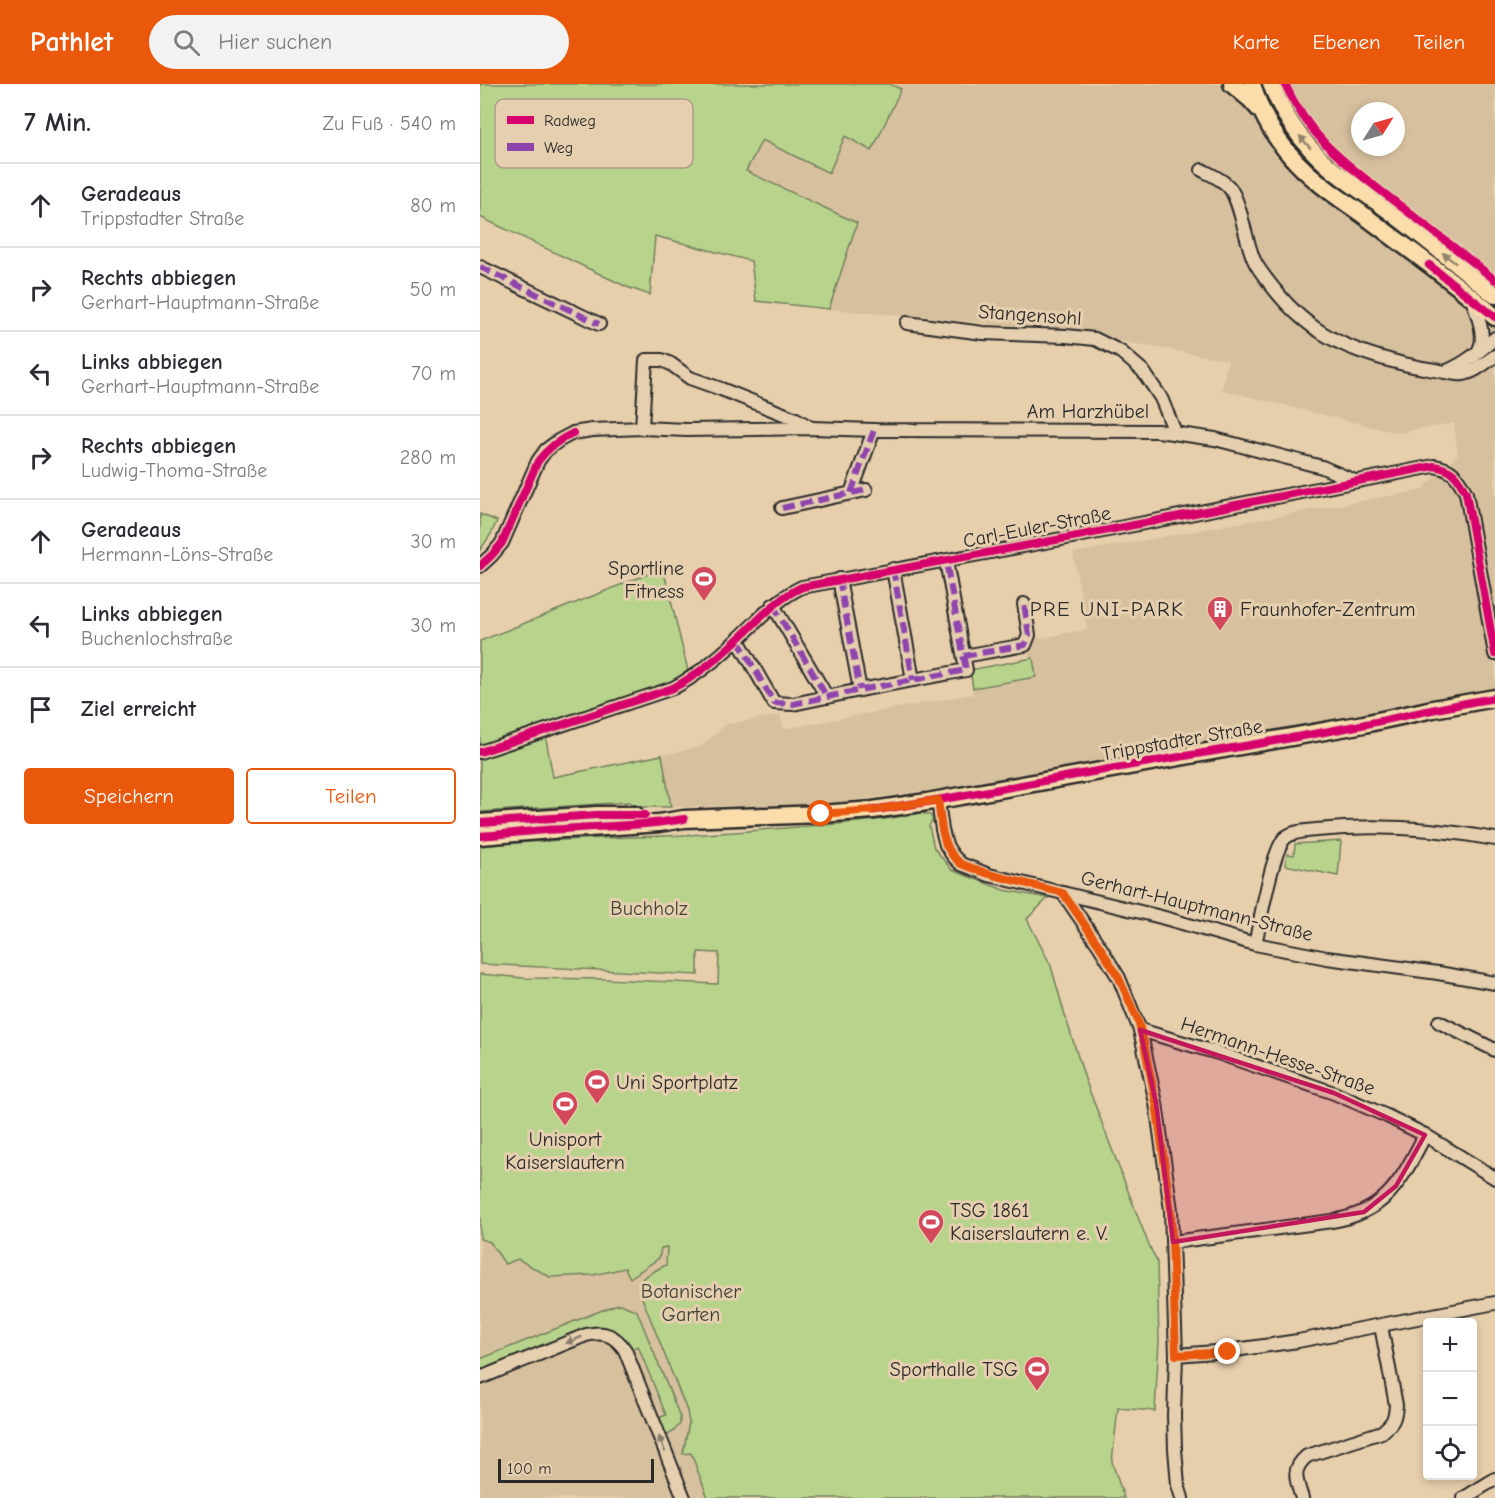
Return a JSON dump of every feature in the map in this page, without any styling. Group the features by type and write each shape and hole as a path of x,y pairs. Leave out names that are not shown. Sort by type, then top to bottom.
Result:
{"main road":[{"path":"1232,84 1262,112 1282,144 1305,171 1495,316"},
{"path":"1252,84 1262,112"},
{"path":"1262,84 1273,90 1286,119 1322,161 1425,238 1495,295"},
{"name":"Trippstadter Straße","path":"480,836 659,823 684,819 873,810 1364,724 1495,698"},
{"name":"Trippstadter Straße","path":"480,823 597,815 658,816 684,819"}],"street":[{"path":"1202,170 1228,186 1256,263 1283,300 1304,321 1332,339 1357,351 1453,375 1474,370 1495,357"},
{"path":"480,267 599,324"},
{"path":"1472,298 1482,339 1480,349 1473,357"},
{"name":"Stangensohl","path":"907,323 983,333 1095,339 1121,352 1143,371 1161,398 1175,432"},
{"path":"1444,372 1460,366 1495,338"},
{"name":"Am Harzhübel","path":"642,428 646,360 662,360 690,378 796,419 812,428"},
{"name":"Am Harzhübel","path":"480,566 502,543 538,461 546,450 573,433 592,430 812,428 1175,432 1215,439 1322,467 1356,481"},
{"path":"851,493 874,430"},
{"name":"Carl-Euler-Straße","path":"480,752 674,688 711,664 773,605 802,587 1083,536 1434,466 1444,467 1452,472 1459,479 1466,493 1495,654"},
{"path":"782,508 866,490"},
{"path":"738,640 774,703 793,705 966,670 946,561"},
{"path":"893,569 913,680"},
{"path":"839,579 860,690"},
{"path":"964,656 1025,645 1029,635 1024,604"},
{"path":"773,605 827,697"},
{"name":"Gerhart-Hauptmann-Straße","path":"938,800 946,845 953,856 961,864 989,874 1255,944 1327,958 1495,983"},
{"path":"1255,944 1273,867 1286,837 1301,832 1368,827 1432,830 1495,839"},
{"path":"1063,893 1119,978 1140,1030 1156,1103 1171,1210 1176,1355 1175,1449 1178,1485 1182,1498"},
{"path":"1439,1022 1495,1050"},
{"name":"Hermann-Hesse-Straße","path":"1140,1030 1218,1053 1334,1092 1425,1135 1495,1178"},
{"path":"1173,1242 1332,1221 1364,1212 1396,1186 1425,1135"},
{"path":"1176,1355 1228,1352 1298,1341 1495,1303"},
{"path":"1302,1498 1296,1482 1296,1473 1301,1461 1307,1455 1382,1432 1392,1425 1396,1405 1381,1326"},
{"path":"480,1378 586,1335 601,1333 614,1337 625,1350 684,1498"},
{"path":"1464,1498 1495,1479"}],"highlighted area":[{"path":"1140,1030 1334,1093 1425,1135 1396,1186 1364,1212 1173,1242 1156,1103"}],"shaded area":[{"path":"889,84 1495,84 1495,707 1277,747 1275,733 946,788 820,805 671,807 662,755 700,747 727,724 780,715 784,729 973,694 970,674 1030,663 1027,645 1031,640 1087,629 1073,553 1422,490 1458,454 1454,423 1399,433 1222,390 1228,360 1050,329 829,309 857,224 746,172 762,140 845,136 872,151 900,89"},
{"path":"480,974 524,978 603,979 752,1498 480,1498"}],"green space":[{"path":"480,84 889,84 901,89 872,151 845,136 829,173 762,140 746,171 857,223 829,309 756,301 751,261 655,236 650,295 627,287 480,217"},
{"path":"480,514 497,521 480,550"},
{"path":"663,568 690,679 546,731 546,739 553,777 662,755 671,807 640,807 628,802 480,812 480,641"},
{"path":"1033,658 1036,677 973,688 970,670"},
{"path":"921,813 930,815 933,819 929,826 934,848 952,870 1004,890 1048,898 1027,919 1051,966 1085,1079 1157,1262 1159,1340 1155,1411 1118,1408 1112,1462 1124,1498 708,1498 691,1453 683,1454 689,1422 687,1411 639,1290 643,1278 666,1265 667,1247 661,1248 659,1258 630,1278 625,1268 593,1275 550,1277 518,1259 505,1264 490,1242 480,1239 480,974 524,978 718,984 719,953 698,952 698,975 480,964 480,846 756,830 860,822"},
{"path":"1341,841 1338,876 1285,865 1287,854 1294,855 1295,844"},
{"path":"621,1304 637,1311 680,1417 680,1424 666,1436 659,1418 666,1415 638,1346 631,1349 624,1338 611,1329 593,1327 480,1370 480,1359"}],"marked path":[{"path":"480,267 599,324"},
{"path":"851,493 874,430"},
{"path":"782,508 866,490"},
{"path":"738,640 774,703 793,704 966,670 946,561"},
{"path":"893,569 913,680"},
{"path":"839,579 860,690"},
{"path":"964,656 1025,645 1029,635 1024,604"},
{"path":"773,605 827,697"}],"cycle path":[{"path":"1285,84 1305,120 1343,161 1495,280"},
{"path":"1429,265 1495,317"},
{"path":"480,566 502,543 538,461 554,445 573,433"},
{"path":"480,752 673,688 707,666 776,604 802,587 1434,466 1454,474 1466,493 1495,654"},
{"path":"873,810 1303,736 1495,698"},
{"path":"480,823 597,815 645,815"},
{"path":"480,836 684,819"}],"place":[{"name":"Sportline Fitness","path":"704,602"},
{"name":"Fraunhofer-Zentrum","path":"1220,632"},
{"name":"Uni Sportplatz","path":"597,1105"},
{"name":"Unisport Kaiserslautern","path":"565,1127"},
{"name":"TSG 1861 Kaiserslautern e. V.","path":"931,1245"},
{"name":"Sporthalle TSG","path":"1037,1392"}],"district":[{"name":"PRE UNI-PARK","path":"1107,609"}],"route":[{"path":"821,814 873,810 938,800 946,845 961,864 989,874 1063,893 1119,978 1138,1021 1143,1039 1156,1103 1171,1210 1176,1355 1228,1352"}],"park label":[{"name":"Buchholz","path":"649,908"},
{"name":"Botanischer Garten","path":"691,1302"}]}
